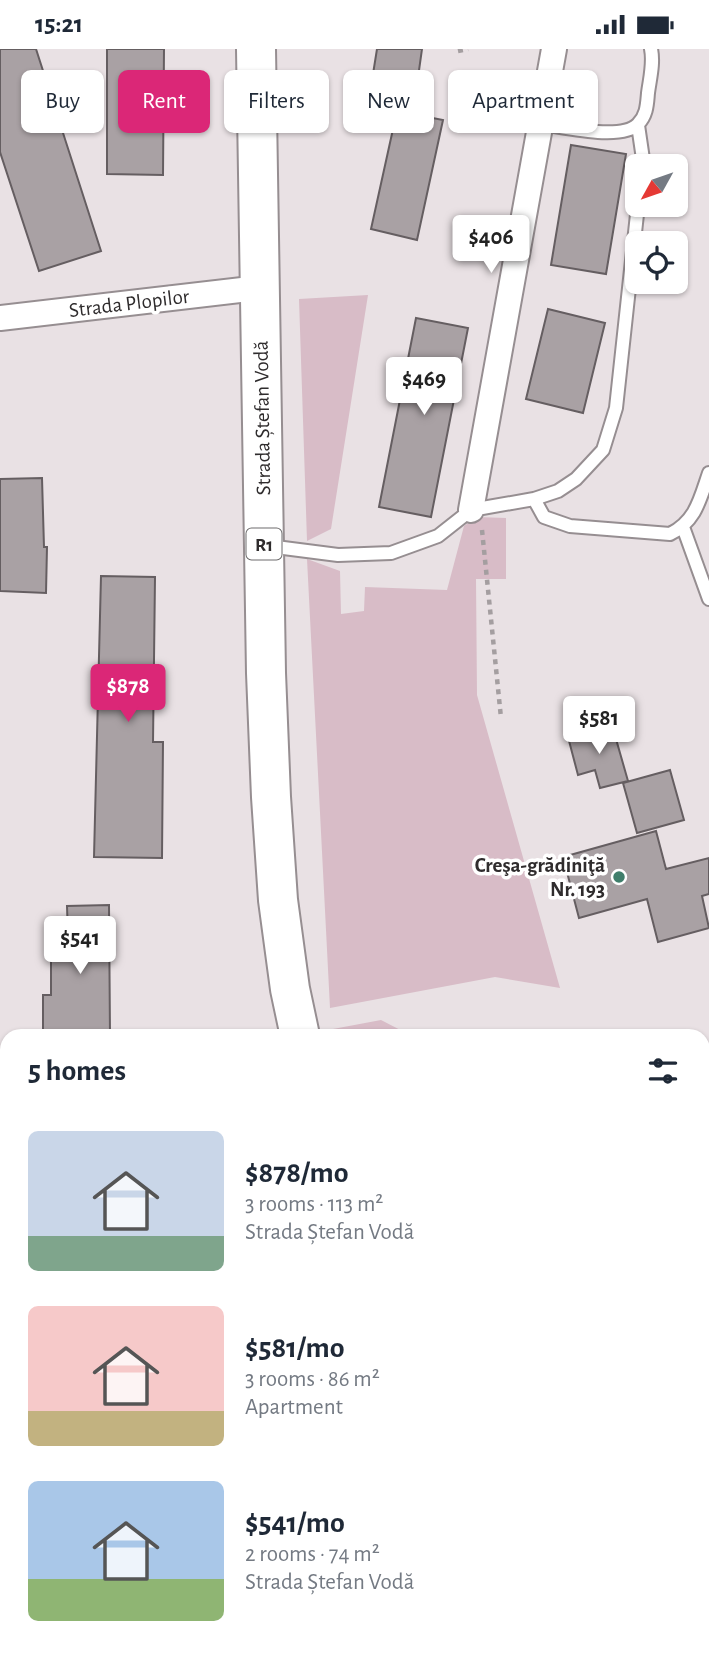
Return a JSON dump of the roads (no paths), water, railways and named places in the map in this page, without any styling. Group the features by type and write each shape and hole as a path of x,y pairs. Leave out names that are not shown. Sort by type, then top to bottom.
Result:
{"highway":[{"name":"Strada Ștefan Vodă","path":"256,49 265,673 277,887 290,989 299,1029"}],"street":[{"path":"550,70 554,49"},
{"path":"476,509 539,133"},
{"name":"Strada Plopilor","path":"0,319 258,288"}],"lane":[{"path":"598,131 627,132 638,125 645,114 653,58 650,49"},
{"path":"638,125 642,154"},
{"path":"264,545 338,555 391,553 438,536 476,509 534,499 558,491 576,479 603,450 616,408 637,217"},
{"path":"534,499 544,517 570,526 670,534 683,527 694,516 709,473"},
{"path":"683,527 709,599"}],"place":[{"name":"Creşa-grădiniţă Nr. 193","path":"619,877"}]}
